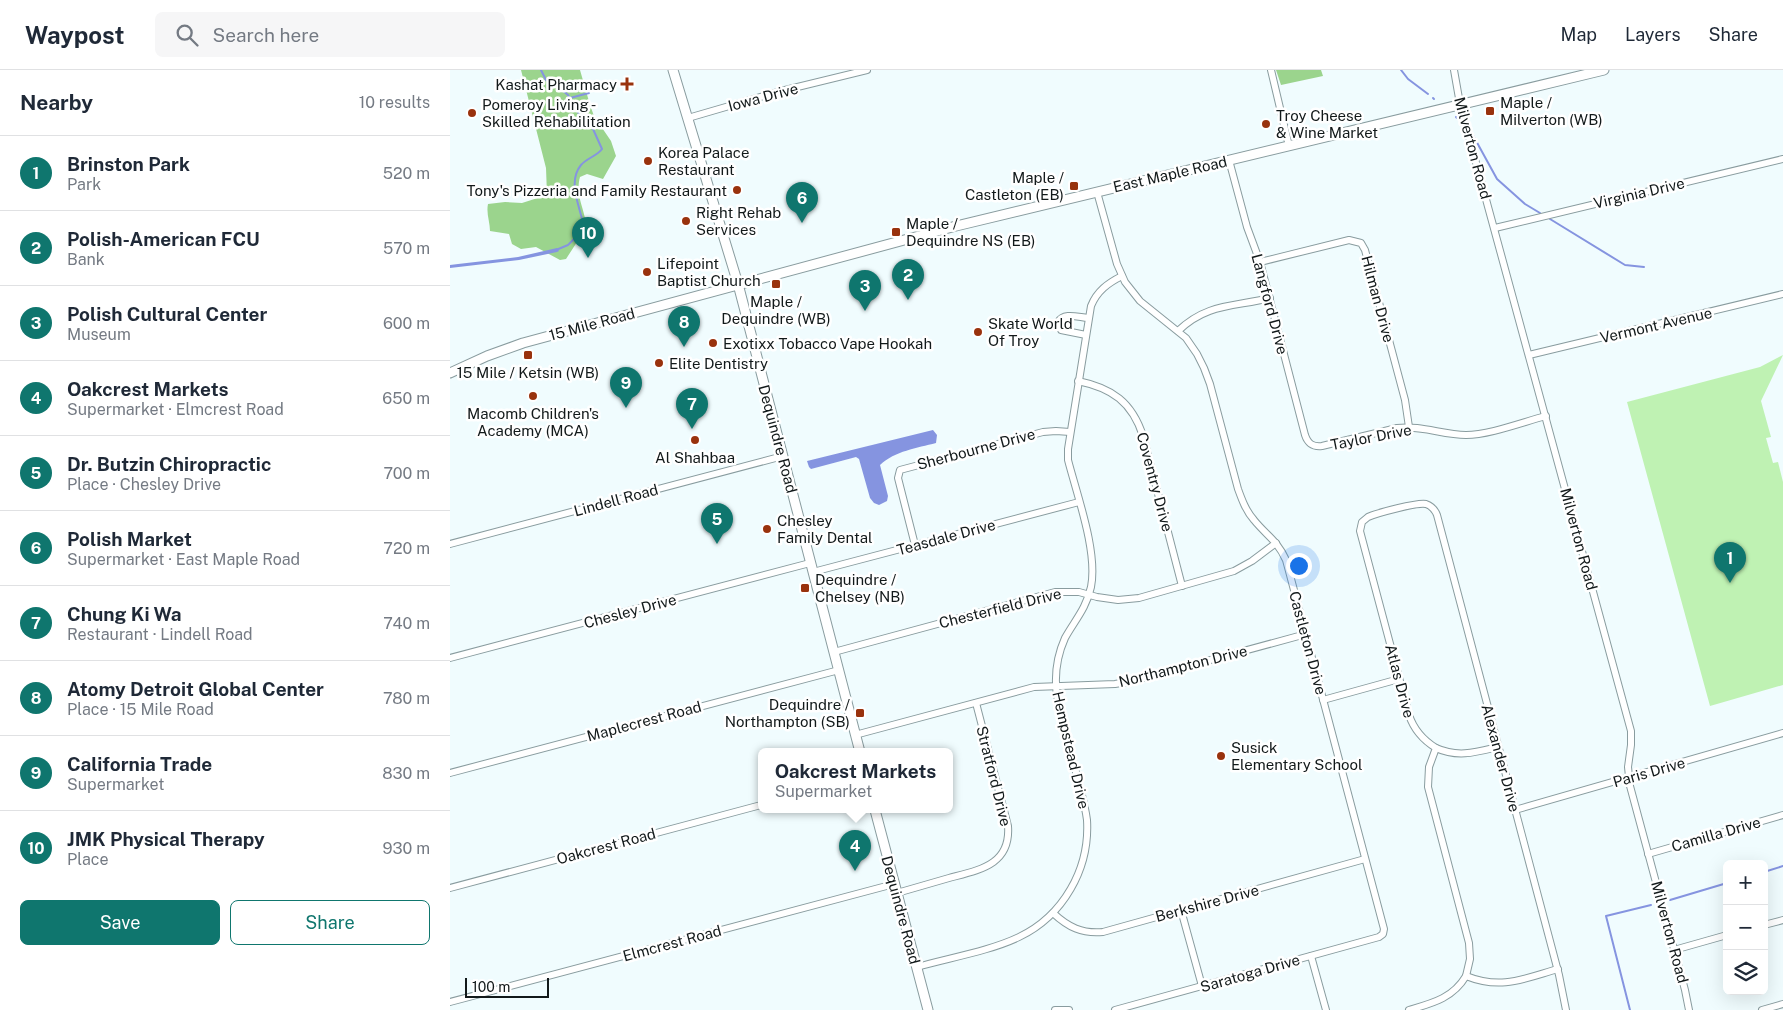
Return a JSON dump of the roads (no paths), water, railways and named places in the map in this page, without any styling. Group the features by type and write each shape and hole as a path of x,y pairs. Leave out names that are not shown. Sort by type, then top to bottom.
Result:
{"main road":[{"name":"Dequindre Road","path":"673,70 738,284 859,748"},
{"name":"East Maple Road","path":"738,284 956,226 1604,70"},
{"name":"15 Mile Road","path":"451,371 522,343 738,284"},
{"name":"Dequindre Road","path":"876,813 928,1010"}],"street":[{"name":"Iowa Drive","path":"688,118 781,91 867,70"},
{"path":"1272,70 1289,146"},
{"name":"Milverton Road","path":"1454,70 1460,104 1631,731 1632,746 1629,760 1629,778 1686,990 1689,1010"},
{"name":"Virginia Drive","path":"1495,228 1783,159"},
{"name":"Langford Drive","path":"1229,160 1247,227 1260,262 1270,298 1305,435 1313,446"},
{"name":"Castleton Drive","path":"1097,192 1122,276 1140,301 1178,331 1197,354 1208,377 1243,502 1256,523 1276,543 1286,560 1383,924 1383,934"},
{"name":"Hilman Drive","path":"1260,262 1349,240 1360,243 1365,250 1405,400 1409,427"},
{"name":"Hempstead Drive","path":"917,967 1007,942 1031,930 1053,913 1069,893 1078,876 1085,852 1087,832 1083,800 1058,702 1056,686 1057,663 1069,632 1083,610 1089,595 1092,560 1068,460 1070,432 1088,318 1094,300 1111,281 1122,276"},
{"name":"Vermont Avenue","path":"1529,355 1783,294"},
{"path":"1178,331 1188,321 1201,313 1270,298"},
{"path":"1086,335 1061,330 1058,322 1062,316 1066,315 1088,318"},
{"name":"Coventry Drive","path":"1078,382 1097,386 1113,393 1125,403 1136,418 1143,436 1182,586"},
{"name":"Taylor Drive","path":"1313,446 1322,446 1409,427 1458,434 1474,434 1546,416"},
{"name":"Sherbourne Drive","path":"915,545 898,478 900,470 1043,432 1070,432"},
{"name":"Lindell Road","path":"450,544 783,456"},
{"name":"Teasdale Drive","path":"812,567 915,545 1079,502"},
{"name":"Alexander Drive","path":"1362,522 1372,515 1418,504 1432,507 1437,515 1558,969 1566,1000 1566,1010"},
{"name":"Atlas Drive","path":"1362,522 1360,534 1412,724 1422,738 1436,748"},
{"name":"Chesterfield Drive","path":"834,652 1055,592 1068,591 1107,599 1127,600 1224,574 1242,567 1276,543"},
{"name":"Chesley Drive","path":"450,658 812,567"},
{"name":"Northampton Drive","path":"855,735 1034,688 1132,681 1306,634"},
{"name":"Maplecrest Road","path":"450,773 839,670"},
{"path":"1323,700 1399,679"},
{"name":"Stratford Drive","path":"896,888 980,870 995,862 1006,847 1009,836 1008,826 976,703"},
{"name":"Paris Drive","path":"1515,810 1783,733"},
{"path":"1409,1010 1446,998 1458,988 1466,976 1470,959 1469,943 1428,787 1429,767 1436,748 1461,754 1498,746"},
{"name":"Oakcrest Road","path":"450,888 758,806"},
{"name":"Camilla Drive","path":"1648,854 1783,815"},
{"name":"Berkshire Drive","path":"1053,913 1072,927 1092,932 1110,930 1365,859"},
{"name":"Elmcrest Road","path":"450,1002 896,888"},
{"path":"1181,910 1202,986"},
{"path":"1768,924 1783,920"},
{"name":"Saratoga Drive","path":"1116,1010 1379,937 1383,934"},
{"path":"1674,950 1723,936"},
{"path":"1311,956 1326,1010"},
{"path":"1466,976 1482,982 1499,984 1558,969"},
{"path":"1762,1010 1783,1004"},
{"path":"1055,1010 1069,1010"}],"water":[{"path":"557,248 559,251 557,252 519,260 450,268 450,265 518,257"},
{"path":"933,430 937,435 936,443 899,453 880,465 888,496 887,501 879,505 870,498 859,459 856,457 811,469 807,461"}],"waterway":[{"path":"541,70 546,80 556,85 568,95 582,119 593,129 602,149 581,165 575,180 576,197 584,229 568,245 556,250"},
{"path":"1401,70 1408,79 1428,94"},
{"path":"570,98 589,93"},
{"path":"1469,128 1497,179 1525,204 1540,213"},
{"path":"1550,219 1625,265 1644,267"},
{"path":"1768,871 1783,866"},
{"path":"1670,900 1723,884"},
{"path":"1630,1010 1606,916 1651,905"}],"place":[{"name":"Kashat Pharmacy","path":"627,84"},
{"name":"Maple / Milverton (WB)","path":"1490,111"},
{"name":"Pomeroy Living - Skilled Rehabilitation","path":"472,113"},
{"name":"Troy Cheese & Wine Market","path":"1266,124"},
{"name":"Korea Palace Restaurant","path":"648,161"},
{"name":"Maple / Castleton (EB)","path":"1074,186"},
{"name":"Tony's Pizzeria and Family Restaurant","path":"737,190"},
{"name":"Right Rehab Services","path":"686,221"},
{"name":"Polish Market","path":"802,223"},
{"name":"Maple / Dequindre NS (EB)","path":"896,232"},
{"name":"JMK Physical Therapy","path":"588,258"},
{"name":"Lifepoint Baptist Church","path":"647,272"},
{"name":"Maple / Dequindre (WB)","path":"776,284"},
{"name":"Polish-American FCU","path":"908,300"},
{"name":"Polish Cultural Center","path":"865,311"},
{"name":"Skate World Of Troy","path":"978,332"},
{"name":"Exotixx Tobacco Vape Hookah","path":"713,343"},
{"name":"Atomy Detroit Global Center","path":"684,347"},
{"name":"15 Mile / Ketsin (WB)","path":"528,355"},
{"name":"Elite Dentistry","path":"659,363"},
{"name":"Macomb Children's Academy (MCA)","path":"533,396"},
{"name":"California Trade","path":"626,408"},
{"name":"Chung Ki Wa","path":"692,429"},
{"name":"Al Shahbaa","path":"695,440"},
{"name":"Chesley Family Dental","path":"767,529"},
{"name":"Dr. Butzin Chiropractic","path":"717,544"},
{"name":"Brinston Park","path":"1730,583"},
{"name":"Dequindre / Chelsey (NB)","path":"805,588"},
{"name":"Dequindre / Northampton (SB)","path":"860,713"},
{"name":"Susick Elementary School","path":"1221,756"},
{"name":"Oakcrest Markets","path":"855,871"}]}
